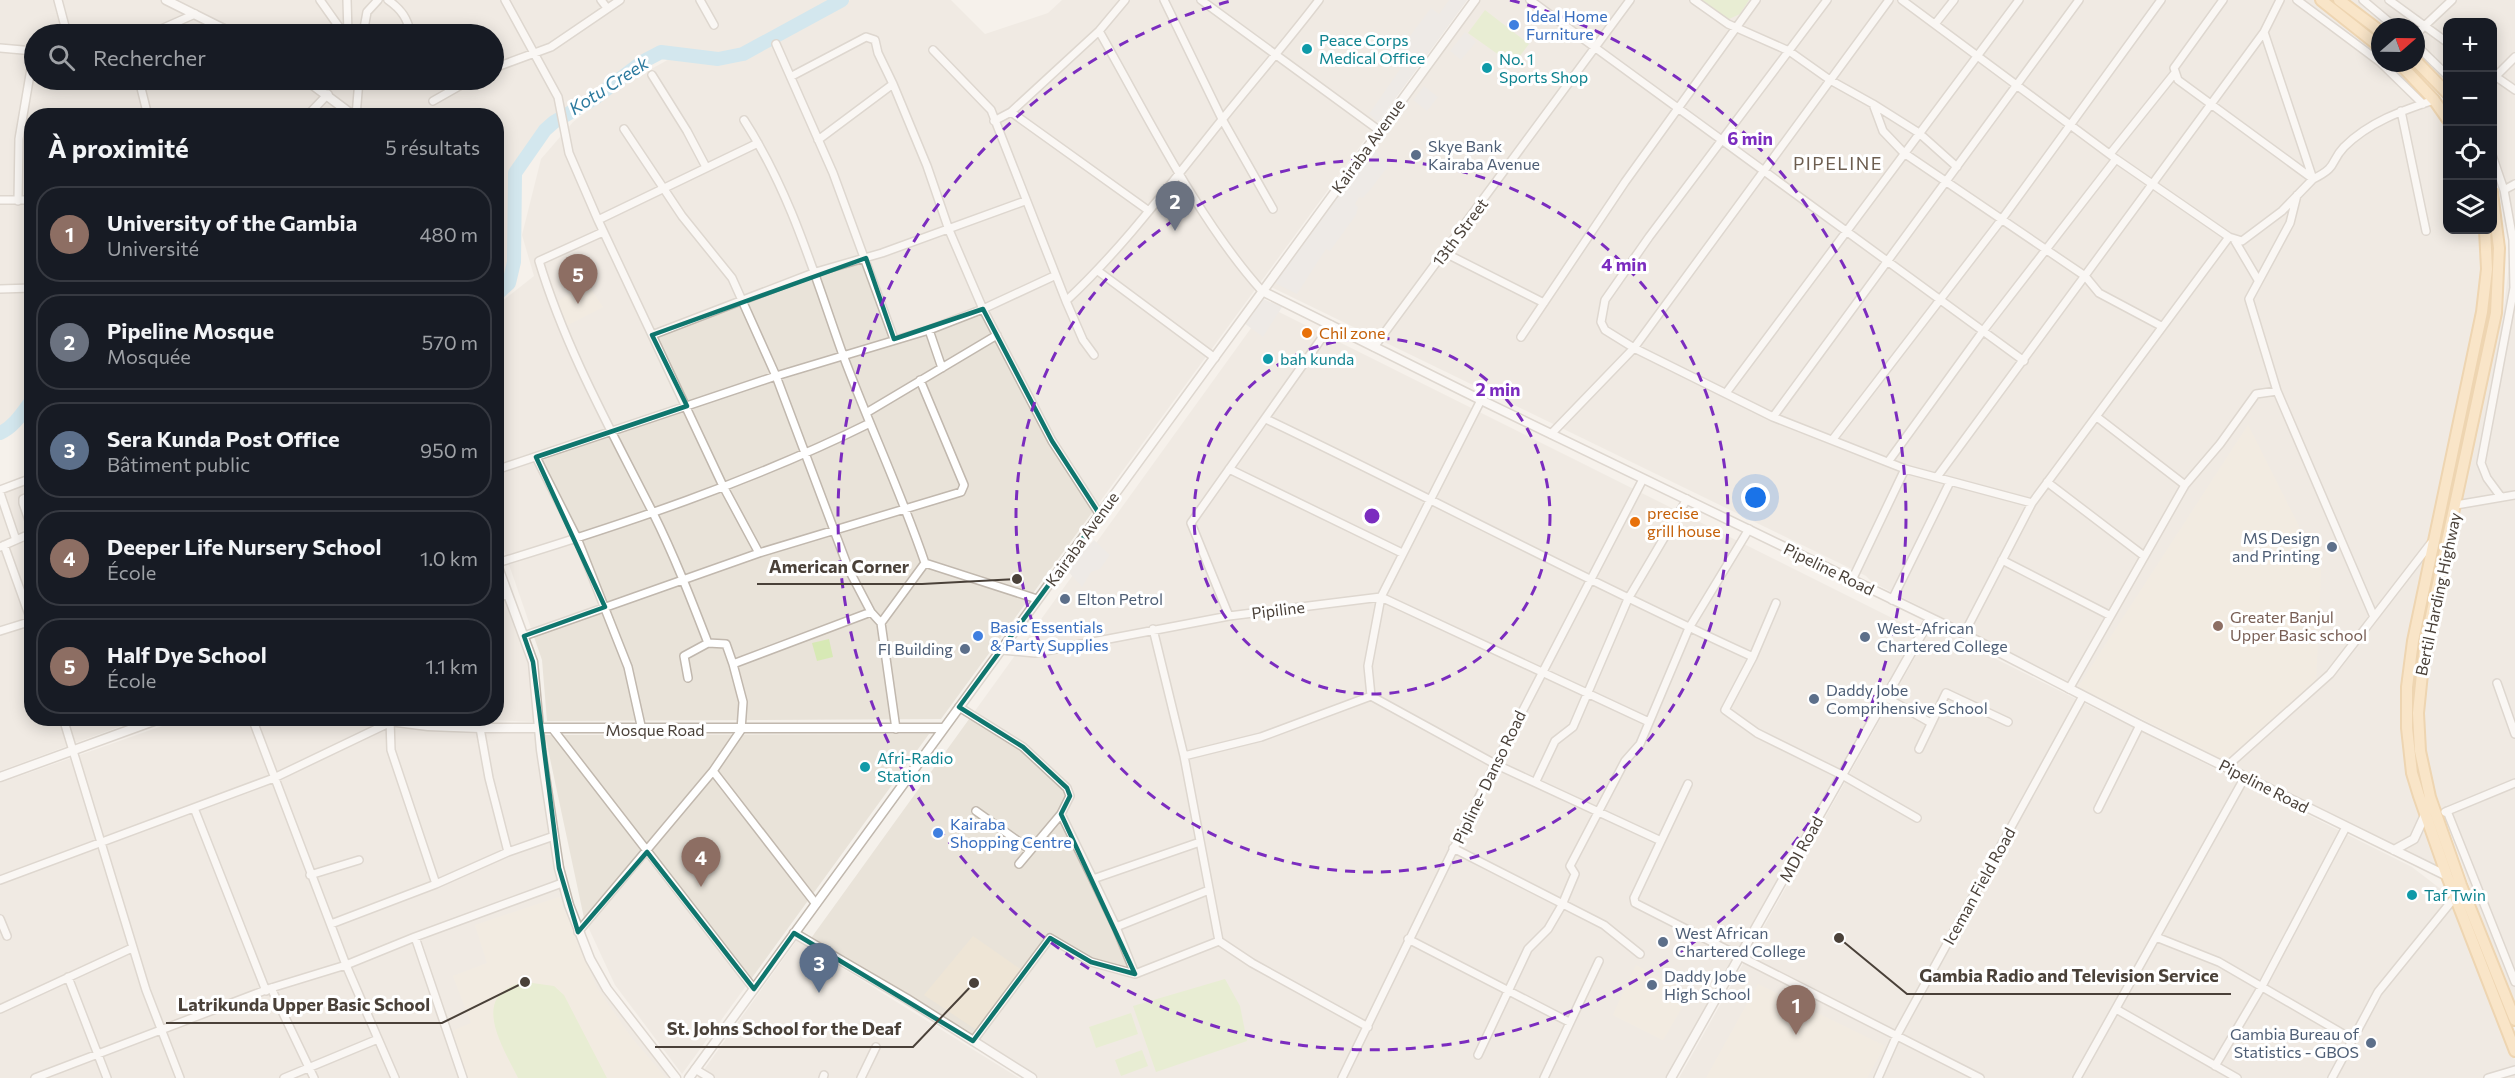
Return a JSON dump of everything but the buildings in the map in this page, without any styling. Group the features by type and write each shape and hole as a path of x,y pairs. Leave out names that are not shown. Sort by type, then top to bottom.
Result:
{"main road":[{"path":"2321,0 2371,39"},
{"path":"2339,0 2371,24"},
{"path":"2425,70 2443,89"},
{"path":"2406,72 2428,102 2443,116"},
{"name":"Bertil Harding Highway","path":"2497,229 2499,248 2496,313 2425,644 2418,693 2420,751 2436,814 2447,876 2515,1051"},
{"name":"Bertil Harding Highway","path":"2485,234 2487,269 2482,312 2409,662 2406,699 2412,773 2436,814 2515,1020"}],"street":[{"path":"58,0 64,24"},
{"path":"166,0 214,24"},
{"path":"320,0 338,24"},
{"path":"346,24 347,0"},
{"path":"365,24 367,12 378,0"},
{"path":"388,0 399,8 408,24"},
{"path":"505,0 535,53 561,109 569,153 603,232 723,486 759,553"},
{"path":"601,0 607,8"},
{"path":"504,64 551,47 620,0"},
{"path":"700,0 714,25"},
{"path":"994,121 1011,112 1099,31 1125,0"},
{"path":"1164,0 1222,119 1273,209"},
{"path":"1201,0 1278,54 1380,131"},
{"path":"1066,301 1098,271 1149,211 1222,119 1278,54 1319,0"},
{"name":"Kairaba Avenue","path":"689,1078 1475,0"},
{"path":"1530,0 1677,110 1847,230 2024,361"},
{"name":"13th Street","path":"1374,347 1630,0"},
{"path":"1694,0 1736,28 1789,51 1830,80 1873,104 1919,134 1957,167"},
{"path":"1521,337 1625,182 1756,0"},
{"path":"1827,0 1649,237 1605,300 1601,315 1605,330 1634,348 1773,417 1905,469 2032,503"},
{"path":"1551,434 1634,348 1889,0"},
{"path":"1902,0 2113,156 2232,239 2258,280"},
{"path":"1935,24 1954,0"},
{"path":"1726,393 2019,0"},
{"path":"1773,417 2079,0"},
{"path":"1833,439 1941,301 2161,0"},
{"path":"2223,0 2174,68 2174,74 2178,80 2313,179"},
{"path":"1937,477 2264,32 2280,0"},
{"path":"2297,0 2371,56"},
{"path":"2362,0 2384,18"},
{"path":"2389,0 2413,18"},
{"path":"2425,25 2452,0"},
{"path":"177,24 195,14"},
{"path":"2425,27 2443,39"},
{"path":"1099,31 1180,173 1241,268 1262,291"},
{"path":"2264,32 2313,179"},
{"path":"792,76 866,37 875,40 878,54 927,166 948,230 983,309 1052,441 1100,515"},
{"path":"776,44 792,76 866,258 894,339"},
{"path":"0,48 24,50"},
{"path":"933,50 988,105 1054,276 1080,333 1094,355"},
{"path":"2425,54 2444,72"},
{"path":"2497,74 2515,57"},
{"path":"2392,72 2428,102"},
{"path":"1888,462 1983,331 2048,250 2113,156 2174,74"},
{"path":"652,75 687,131 706,167"},
{"path":"2497,79 2515,90"},
{"path":"818,141 893,84"},
{"path":"24,108 27,90"},
{"path":"142,90 146,108"},
{"path":"322,90 345,108"},
{"path":"356,108 358,90"},
{"path":"433,101 452,90"},
{"path":"315,108 328,94"},
{"path":"2232,239 2242,241 2282,211 2313,179 2331,170 2343,148 2364,132 2387,117 2428,102"},
{"path":"1873,104 1883,131 1904,153 2085,276 2099,293 2161,327"},
{"path":"18,201 19,139 24,110"},
{"path":"2401,111 2426,231"},
{"path":"1011,112 1149,211"},
{"path":"744,120 784,193 816,273 843,354 906,508 925,563"},
{"path":"624,129 663,189 732,278 776,376 836,530 849,570 871,612 881,623 896,729"},
{"path":"598,220 758,142"},
{"path":"2497,168 2504,190 2513,240 2514,288 2481,463 2487,478 2501,497"},
{"path":"2504,190 2515,184"},
{"path":"2297,195 2290,223 2248,299 2277,391 2374,617"},
{"path":"0,200 24,201"},
{"path":"652,335 816,273 948,230 1025,201"},
{"path":"603,232 539,261 562,332 653,514 708,643"},
{"path":"1964,634 2032,503 2161,327 2232,239"},
{"path":"1445,253 1544,303"},
{"path":"1098,271 1215,358"},
{"path":"504,467 609,430 843,354 928,330 983,309 1054,276"},
{"path":"0,289 24,288"},
{"name":"Pipeline Road","path":"1262,291 1964,634 2140,725 2447,876"},
{"path":"1229,616 1191,523 1331,325"},
{"path":"928,330 942,368"},
{"path":"866,413 997,335"},
{"path":"524,636 759,553 964,489 920,380"},
{"path":"2069,689 2109,615 2185,485 2220,444 2256,393 2277,391"},
{"path":"1371,696 1368,666 1381,597 1481,400"},
{"path":"2097,417 2185,485"},
{"path":"1266,419 1431,498 1589,580 1753,657"},
{"path":"504,560 653,514 806,453 870,423"},
{"path":"536,457 577,538 605,607 628,667 642,730"},
{"path":"1229,469 1402,554"},
{"path":"1852,580 1905,469"},
{"name":"Pipline- Danso Road","path":"1342,1078 1495,764 1643,479"},
{"path":"16,540 0,492 24,482"},
{"path":"1892,600 1950,482"},
{"path":"2047,482 2144,556"},
{"path":"2456,505 2515,495"},
{"path":"1536,781 1555,741 1570,732 1628,599 1687,499"},
{"path":"1478,1055 1527,949 1548,929 1562,905 1575,874 1570,866 1625,761 1640,744 1689,628 1749,529"},
{"path":"24,536 2,546 24,604"},
{"path":"2226,767 2330,674 2433,540"},
{"path":"2002,560 2109,615"},
{"path":"925,563 1037,599"},
{"path":"881,623 925,563"},
{"path":"504,584 533,662 538,729 554,836 562,883 578,932 607,989 676,1078"},
{"path":"1381,597 1589,692 1649,722"},
{"name":"Pipiline","path":"1002,651 1035,653 1229,616 1381,597"},
{"path":"1776,603 1753,657 1725,710 1757,733 1842,775 1917,818"},
{"path":"733,664 871,612"},
{"name":"MDI Road","path":"1671,1078 1930,619"},
{"path":"0,632 24,624"},
{"path":"1153,629 1184,756 1219,941 1252,963 1368,1027"},
{"path":"578,932 713,771 741,730 743,702 726,644 708,643 684,656 688,678"},
{"path":"2497,683 2515,734"},
{"path":"1919,748 1944,694 1949,692 2008,722"},
{"path":"1184,756 1261,737 1371,696 1495,764 1599,810 1659,840"},
{"name":"Iceman Field Road","path":"1878,1078 1897,1035 2083,696"},
{"path":"1887,698 1931,723"},
{"path":"959,707 1023,747 1062,782 1070,796 1061,814 1029,849 1019,864"},
{"path":"2098,809 2140,725"},
{"path":"66,726 132,948 160,1031 180,1078"},
{"path":"0,777 136,726"},
{"path":"255,726 310,875 395,1078"},
{"path":"0,880 274,778 379,726"},
{"path":"391,726 392,750 436,884"},
{"name":"Mosque Road","path":"458,726 642,730 944,728"},
{"path":"480,728 489,778 508,852"},
{"path":"552,728 754,989"},
{"path":"713,771 816,904"},
{"path":"2077,1078 2245,777"},
{"path":"2394,850 2414,839 2436,814 2515,783"},
{"path":"1688,784 1659,840 1634,898 1635,903 1980,1078"},
{"path":"194,808 269,990 314,1078"},
{"path":"976,811 1029,849"},
{"path":"1061,814 1116,927 1135,974"},
{"path":"2436,814 2515,982"},
{"path":"2215,1066 2261,988 2346,827"},
{"path":"331,924 436,884 508,852 554,836"},
{"path":"1093,879 1200,842"},
{"path":"1453,848 1604,925 1640,954"},
{"path":"310,875 359,860"},
{"path":"35,1078 269,990 346,965 562,883"},
{"path":"1116,927 1209,890"},
{"path":"2332,1078 2378,992 2455,897"},
{"path":"0,919 7,936"},
{"path":"794,933 1032,1078"},
{"path":"415,937 463,1078"},
{"path":"2156,937 2219,962 2352,1039"},
{"path":"973,1041 1050,938 1091,962 1135,974 1219,941"},
{"path":"1408,939 1569,1022"},
{"path":"0,1009 132,948"},
{"path":"1544,1078 1599,962"},
{"path":"68,977 106,1078"},
{"path":"2116,1009 2237,1078"},
{"path":"284,1078 378,1039"},
{"path":"861,1078 876,1047"},
{"path":"695,1069 710,1078"},
{"path":"2488,1078 2515,1070"}],"highlighted area":[{"path":"866,258 894,339 983,309 1052,441 1100,515 959,707 1023,747 1067,788 1070,796 1061,814 1135,974 1091,962 1050,938 973,1041 794,933 754,989 647,852 578,932 559,868 533,662 524,636 605,607 536,457 687,406 652,335"}],"shaded area":[{"path":"0,0 842,0 743,54 718,59 661,52 646,60 595,98 553,122 515,173 514,262 509,283 504,288 504,108 24,108 24,410 7,430 0,433"},
{"path":"850,0 951,0 985,34 1048,13 1062,0 1467,0 941,719 547,721 542,660 504,550 504,300 534,276 522,235 541,159 573,122 624,84 673,57 707,63 742,59"},
{"path":"1449,0 1467,0 1378,122 1369,114 1405,62 1391,49 1404,33 1410,36 1431,8 1439,14"},
{"path":"1479,0 2319,0 2371,39 2371,72 2413,72 2443,104 2443,234 2493,234 2493,254 2403,716 2415,792 2445,872 1872,582 1866,576 1267,285"},
{"path":"2339,0 2515,0 2515,1011 2422,755 2422,670 2504,308 2512,238 2497,171 2497,18 2443,18 2443,79 2425,65 2425,18 2371,18 2371,21"},
{"path":"1465,32 1476,42 1461,60 1450,51"},
{"path":"1424,86 1438,97 1427,111 1413,100"},
{"path":"1372,149 1389,165 1363,198 1359,197 1355,204 1358,207 1356,215 1330,251 1326,249 1297,294 1271,281"},
{"path":"586,282 603,307 566,326 553,305"},
{"path":"1261,298 1282,307 1263,337 1244,323"},
{"path":"1267,306 1918,631 1669,1078 1039,1078 809,941"},
{"name":"Greater Banjul Upper Basic school","path":"2248,425 2321,570 2316,683 2225,761 2078,687"},
{"path":"24,477 24,726 121,726 0,771 0,489"},
{"path":"1094,540 1110,555 1100,569 1091,572 1082,587 1067,570"},
{"path":"504,585 531,662 535,722 504,720"},
{"path":"1932,627 2412,867 2455,900 2515,1060 2515,1078 1679,1078"},
{"path":"162,726 389,726 534,733 555,873 589,968 669,1078 0,1078 0,783"},
{"path":"929,734 682,1074 615,985 584,918 545,735"},
{"path":"559,897 597,988 631,1037 666,1078 468,1078 452,1031 471,1023 453,976 487,963 475,925"},
{"path":"973,936 1023,971 978,1031 924,995"},
{"path":"797,940 1019,1078 698,1078"},
{"path":"1636,965 1690,994 1663,1040 1613,1015"},
{"path":"1758,984 1885,1046 1867,1078 1706,1078"}],"green space":[{"path":"1699,0 1749,0 1740,14 1729,19 1718,15"},
{"path":"1485,10 1529,44 1513,65 1468,33"},
{"path":"829,639 833,657 817,661 812,643"},
{"path":"1225,979 1240,1006 1247,1041 1156,1072 1133,1006"},
{"path":"525,982 554,986 564,995 607,1078 518,1078 498,1036 494,1022 494,1009 498,997 508,988"},
{"path":"1131,1013 1138,1034 1096,1048 1089,1027"},
{"path":"1142,1050 1148,1066 1121,1076 1115,1060"}],"waterway":[{"name":"Kotu Creek","path":"504,288 509,283 514,262 515,173 545,130 554,122 595,98 642,62 661,52 718,59 743,54 842,0"},
{"name":"Kotu Creek","path":"0,433 14,423 24,411"}],"place":[{"name":"Ideal Home Furniture","path":"1514,25"},
{"name":"Peace Corps Medical Office","path":"1307,49"},
{"name":"No. 1 Sports Shop","path":"1487,68"},
{"name":"Skye Bank Kairaba Avenue","path":"1416,155"},
{"name":"Pipeline Mosque","path":"1175,231"},
{"name":"Half Dye School","path":"578,304"},
{"name":"Chil zone","path":"1307,333"},
{"name":"bah kunda","path":"1268,359"},
{"name":"precise grill house","path":"1635,522"},
{"name":"MS Design and Printing","path":"2332,547"},
{"name":"American Corner","path":"1017,579"},
{"name":"Elton Petrol","path":"1065,599"},
{"name":"Greater Banjul Upper Basic school","path":"2218,626"},
{"name":"Basic Essentials & Party Supplies","path":"978,636"},
{"name":"West-African Chartered College","path":"1865,637"},
{"name":"FI Building","path":"965,649"},
{"name":"Daddy Jobe Comprihensive School","path":"1814,699"},
{"name":"Afri-Radio Station","path":"865,767"},
{"name":"Kairaba Shopping Centre","path":"938,833"},
{"name":"Deeper Life Nursery School","path":"701,887"},
{"name":"Taf Twin","path":"2412,895"},
{"name":"Gambia Radio and Television Service","path":"1839,938"},
{"name":"West African Chartered College","path":"1663,942"},
{"name":"Latrikunda Upper Basic School","path":"525,982"},
{"name":"St. Johns School for the Deaf","path":"974,983"},
{"name":"Daddy Jobe High School","path":"1652,985"},
{"name":"Sera Kunda Post Office","path":"819,993"},
{"name":"University of the Gambia","path":"1796,1035"},
{"name":"Gambia Bureau of Statistics - GBOS","path":"2371,1043"}],"district":[{"name":"PIPELINE","path":"1838,164"}]}
